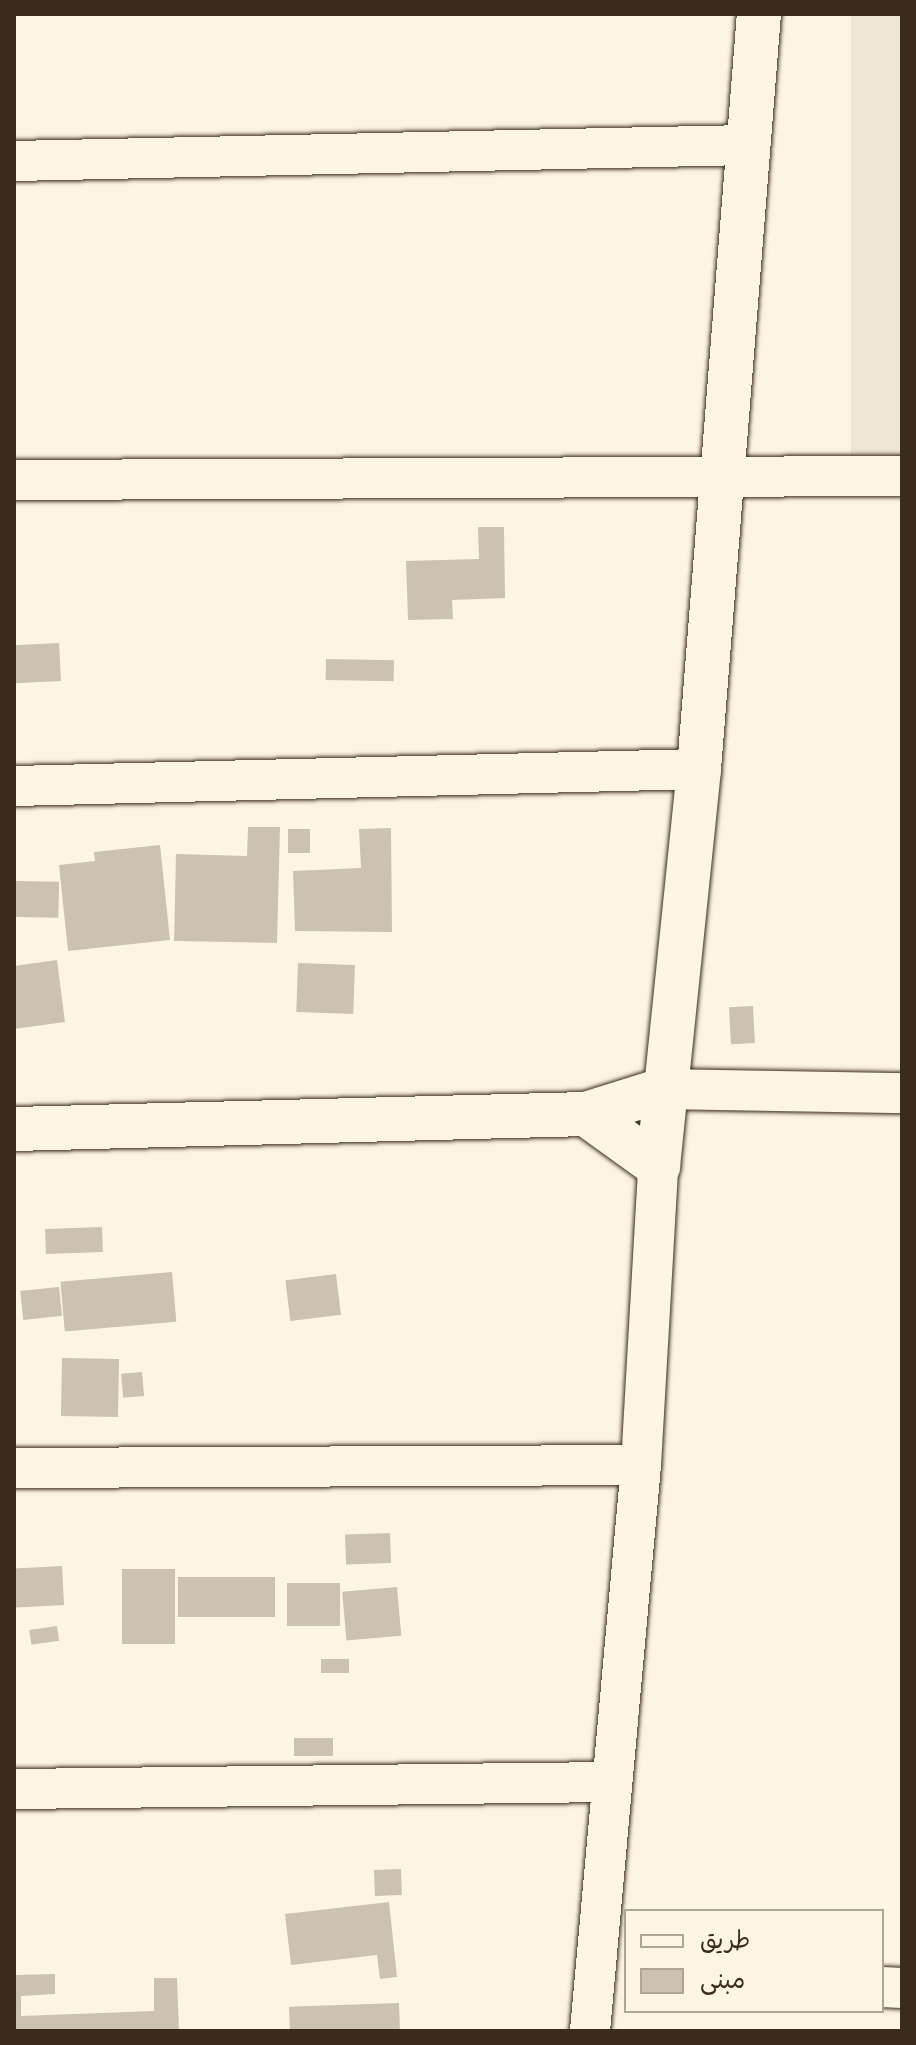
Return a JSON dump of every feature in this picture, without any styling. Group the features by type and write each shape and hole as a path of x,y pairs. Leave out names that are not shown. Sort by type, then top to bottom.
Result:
{"street":[{"path":"590,2031 610,1980 610,1782 641,1465 658,1166 699,769 718,472 759,14"},
{"path":"14,161 748,145"},
{"path":"14,480 718,472 902,476"},
{"path":"14,786 699,769"},
{"path":"14,1129 586,1114 666,1089 902,1093"},
{"path":"586,1114 658,1166"},
{"path":"14,1468 641,1465"},
{"path":"14,1789 610,1782"}],"shaded area":[{"path":"851,14 902,14 902,462 851,462"}],"building":[{"path":"478,527 504,527 505,598 452,600 453,619 408,620 406,561 479,559"},
{"path":"59,643 61,681 16,683 14,645"},
{"path":"326,659 394,660 394,681 326,680"},
{"path":"248,827 280,827 277,943 174,941 176,854 247,856"},
{"path":"391,828 392,932 295,931 293,871 361,868 359,829"},
{"path":"288,829 310,829 310,853 288,853"},
{"path":"160,845 170,940 68,951 59,865 95,861 94,852"},
{"path":"14,881 59,882 58,918 14,917"},
{"path":"57,960 65,1022 14,1029 14,966"},
{"path":"298,963 355,965 353,1014 296,1012"},
{"path":"753,1006 755,1043 731,1044 729,1007"},
{"path":"102,1227 103,1252 46,1254 45,1229"},
{"path":"172,1272 176,1322 65,1332 60,1282"},
{"path":"336,1274 341,1315 290,1321 285,1280"},
{"path":"59,1287 62,1316 23,1320 20,1291"},
{"path":"62,1358 119,1359 118,1417 61,1416"},
{"path":"142,1372 144,1396 123,1398 121,1374"},
{"path":"390,1533 391,1563 346,1565 345,1535"},
{"path":"62,1566 64,1605 16,1607 14,1569"},
{"path":"122,1569 175,1569 175,1644 122,1644"},
{"path":"178,1577 275,1577 275,1617 178,1617"},
{"path":"287,1583 340,1583 340,1626 287,1626"},
{"path":"397,1587 401,1636 346,1641 342,1592"},
{"path":"57,1626 59,1641 31,1645 29,1630"},
{"path":"321,1659 349,1659 349,1673 321,1673"},
{"path":"294,1738 333,1738 333,1756 294,1756"},
{"path":"401,1869 402,1895 375,1896 374,1870"},
{"path":"389,1902 397,1977 380,1979 377,1955 291,1965 285,1914"},
{"path":"55,1974 55,1994 21,1996 21,2016 154,2011 154,1978 177,1978 179,2031 14,2031 14,1975"},
{"path":"399,2003 400,2031 290,2031 289,2007"}]}
